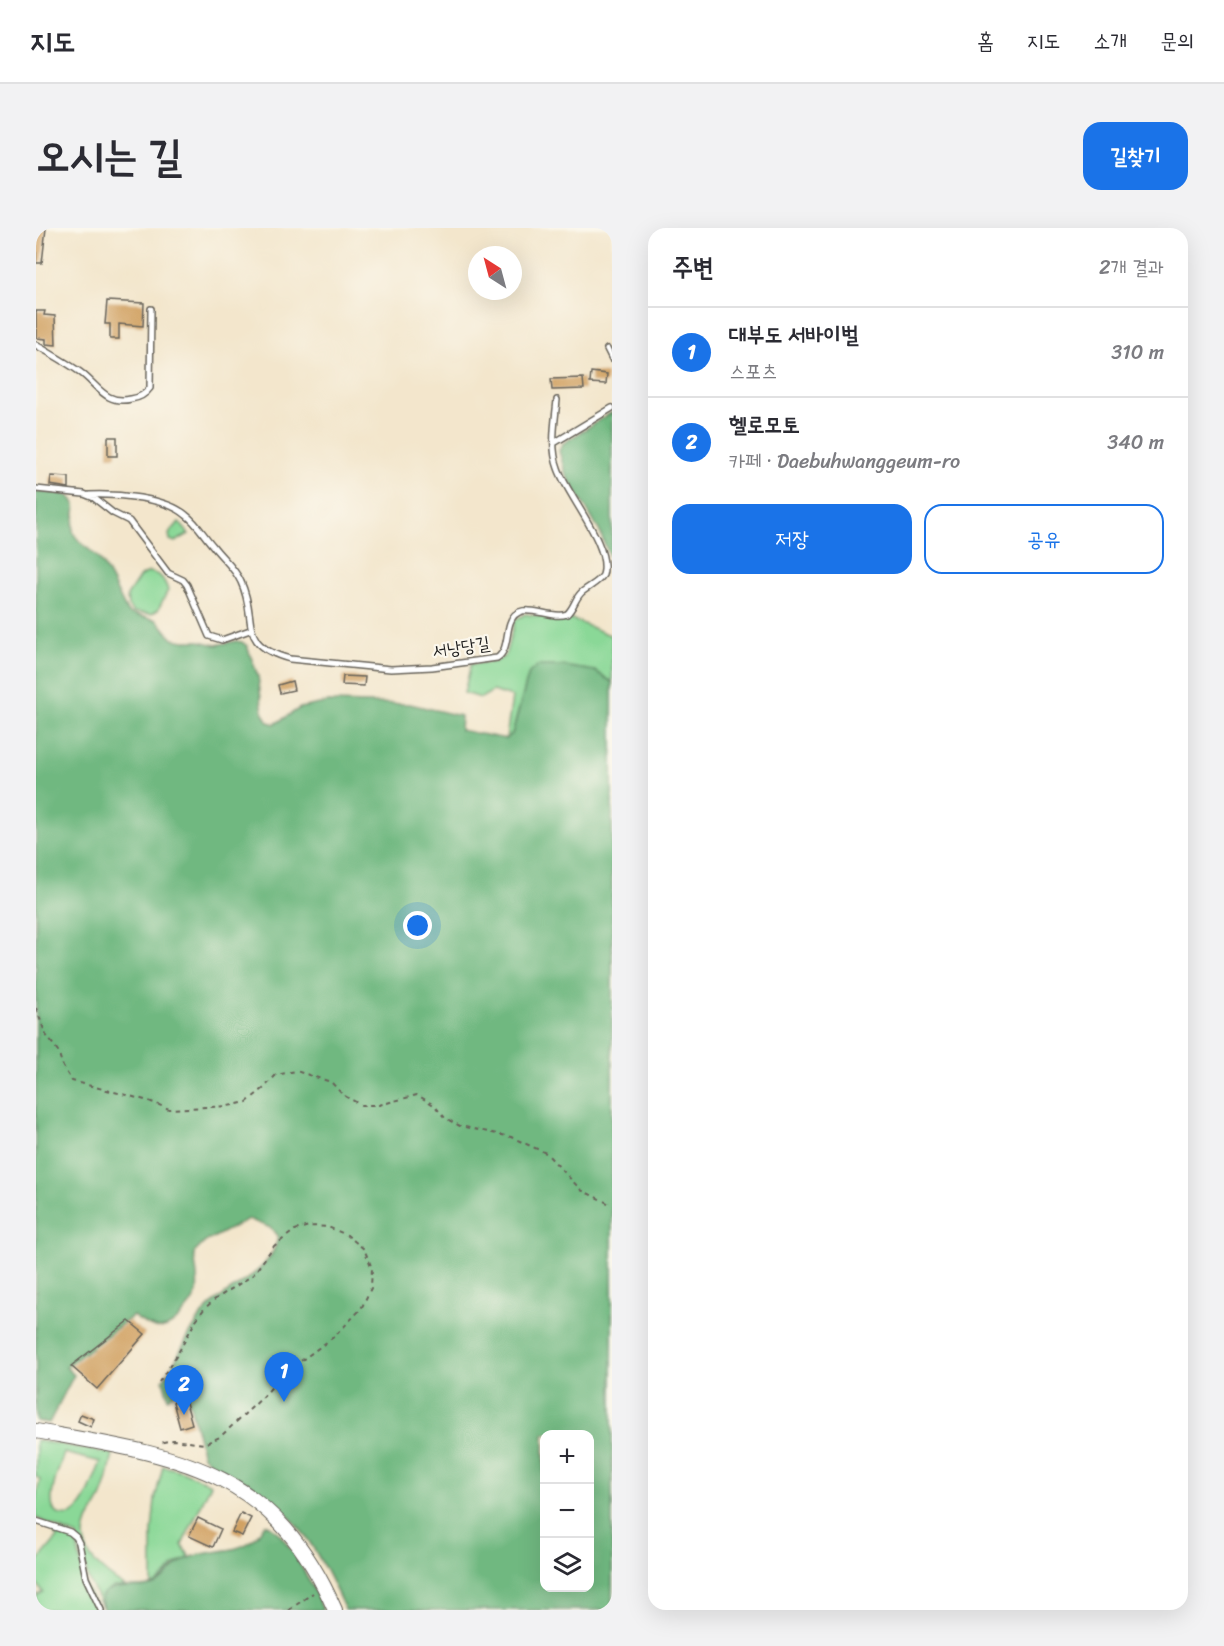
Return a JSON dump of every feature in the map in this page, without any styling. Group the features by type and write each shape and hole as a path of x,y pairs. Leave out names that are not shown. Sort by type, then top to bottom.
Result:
{"main road":[{"path":"36,1431 177,1460 225,1481 256,1500 284,1526 308,1558 334,1610"}],"lane":[{"path":"36,345 82,374 107,398 119,401 135,398 143,395 150,388 151,309"},
{"path":"607,349 612,360"},
{"name":"서낭당길","path":"250,630 261,646 269,652 290,659 391,669 432,667 501,656 509,624 514,616 524,611 556,616 567,614 581,594 596,583 604,570 605,560 603,546 561,476 555,460 556,400"},
{"path":"554,444 612,408"},
{"path":"36,489 156,502 168,504 185,513 241,580 247,602 250,630 222,640 209,636 183,580 168,573 129,521 113,513 89,495"},
{"path":"36,1521 70,1532 76,1537 86,1578 101,1610"}],"path":[{"path":"36,1008 46,1035 58,1051 63,1067 72,1081 149,1101 169,1109 228,1106 247,1102 276,1075 296,1071 331,1082 343,1095 361,1105 379,1105 417,1095 434,1105 445,1118 460,1126 512,1137 546,1153 581,1191 612,1204"},
{"path":"157,1444 173,1440 204,1444 220,1437 263,1397 283,1374 335,1336 360,1310 371,1288 372,1268 364,1250 347,1235 328,1227 309,1226 295,1230 274,1246 253,1275 214,1300 204,1310 159,1382"},
{"path":"289,1610 312,1593 325,1589"}],"green space":[{"path":"612,412 612,563 599,530 566,475 559,451 562,444"},
{"path":"36,492 60,494 72,499 75,507 74,534 102,563 128,613 157,620 173,639 216,645 236,641 247,646 258,676 263,713 268,722 275,724 300,708 329,702 410,704 461,716 460,730 506,739 512,734 529,673 537,666 563,666 595,671 612,682 612,1610 345,1610 318,1556 297,1525 269,1498 203,1456 185,1385 168,1398 163,1380 207,1309 249,1278 274,1250 278,1237 271,1228 248,1219 205,1242 194,1253 197,1291 178,1319 168,1327 155,1328 133,1316 66,1367 74,1375 49,1423 36,1421"},
{"path":"179,522 189,534 175,542 170,540 169,534"},
{"path":"149,572 161,578 168,590 158,610 151,614 133,612 128,606 127,596 140,576"},
{"path":"525,614 560,619 569,618 612,636 612,682 595,671 529,673 512,734 506,739 512,697 493,691 481,698 464,693 471,664 495,662 505,656 515,620"},
{"path":"36,1440 113,1454 104,1491 86,1525 84,1535 85,1545 94,1562 126,1587 113,1587 102,1607 88,1578 77,1536 36,1518 36,1497 40,1479 36,1476","holes":["64,1453 101,1462 80,1507 69,1515 56,1512 52,1506 53,1488"]},
{"path":"163,1466 182,1471 211,1484 182,1545 190,1557 175,1565 152,1586 152,1531 155,1499"},
{"path":"265,1524 273,1528 290,1548 323,1610 104,1610 101,1600 103,1593 119,1588 154,1585 187,1559 247,1544 254,1539"},
{"path":"56,1530 71,1536 77,1544 85,1585 98,1610 36,1610 36,1596 43,1592 36,1583 36,1563 58,1537 54,1534"}],"building":[{"path":"36,228 46,228 42,263 36,263"},
{"path":"107,301 144,303 143,326 119,324 119,339 110,339 110,324 105,324"},
{"path":"36,311 45,311 44,315 55,316 56,345 46,344 46,339 36,338"},
{"path":"591,372 607,374 606,384 590,383"},
{"path":"583,378 584,389 552,390 551,379"},
{"path":"108,437 117,437 117,456 108,456"},
{"path":"51,476 69,477 69,488 50,485"},
{"path":"343,676 365,677 364,686 342,685"},
{"path":"292,681 294,690 280,693 278,685"},
{"path":"129,1321 145,1334 97,1389 71,1366"},
{"path":"185,1399 192,1424 180,1428 173,1402"},
{"path":"81,1414 94,1419 91,1427 78,1421"},
{"path":"241,1513 251,1518 242,1536 232,1532"},
{"path":"198,1518 221,1529 213,1547 189,1536"}],"place":[{"name":"대부도 서바이벌","path":"284,1402"},
{"name":"헬로모토","path":"184,1415"}]}
